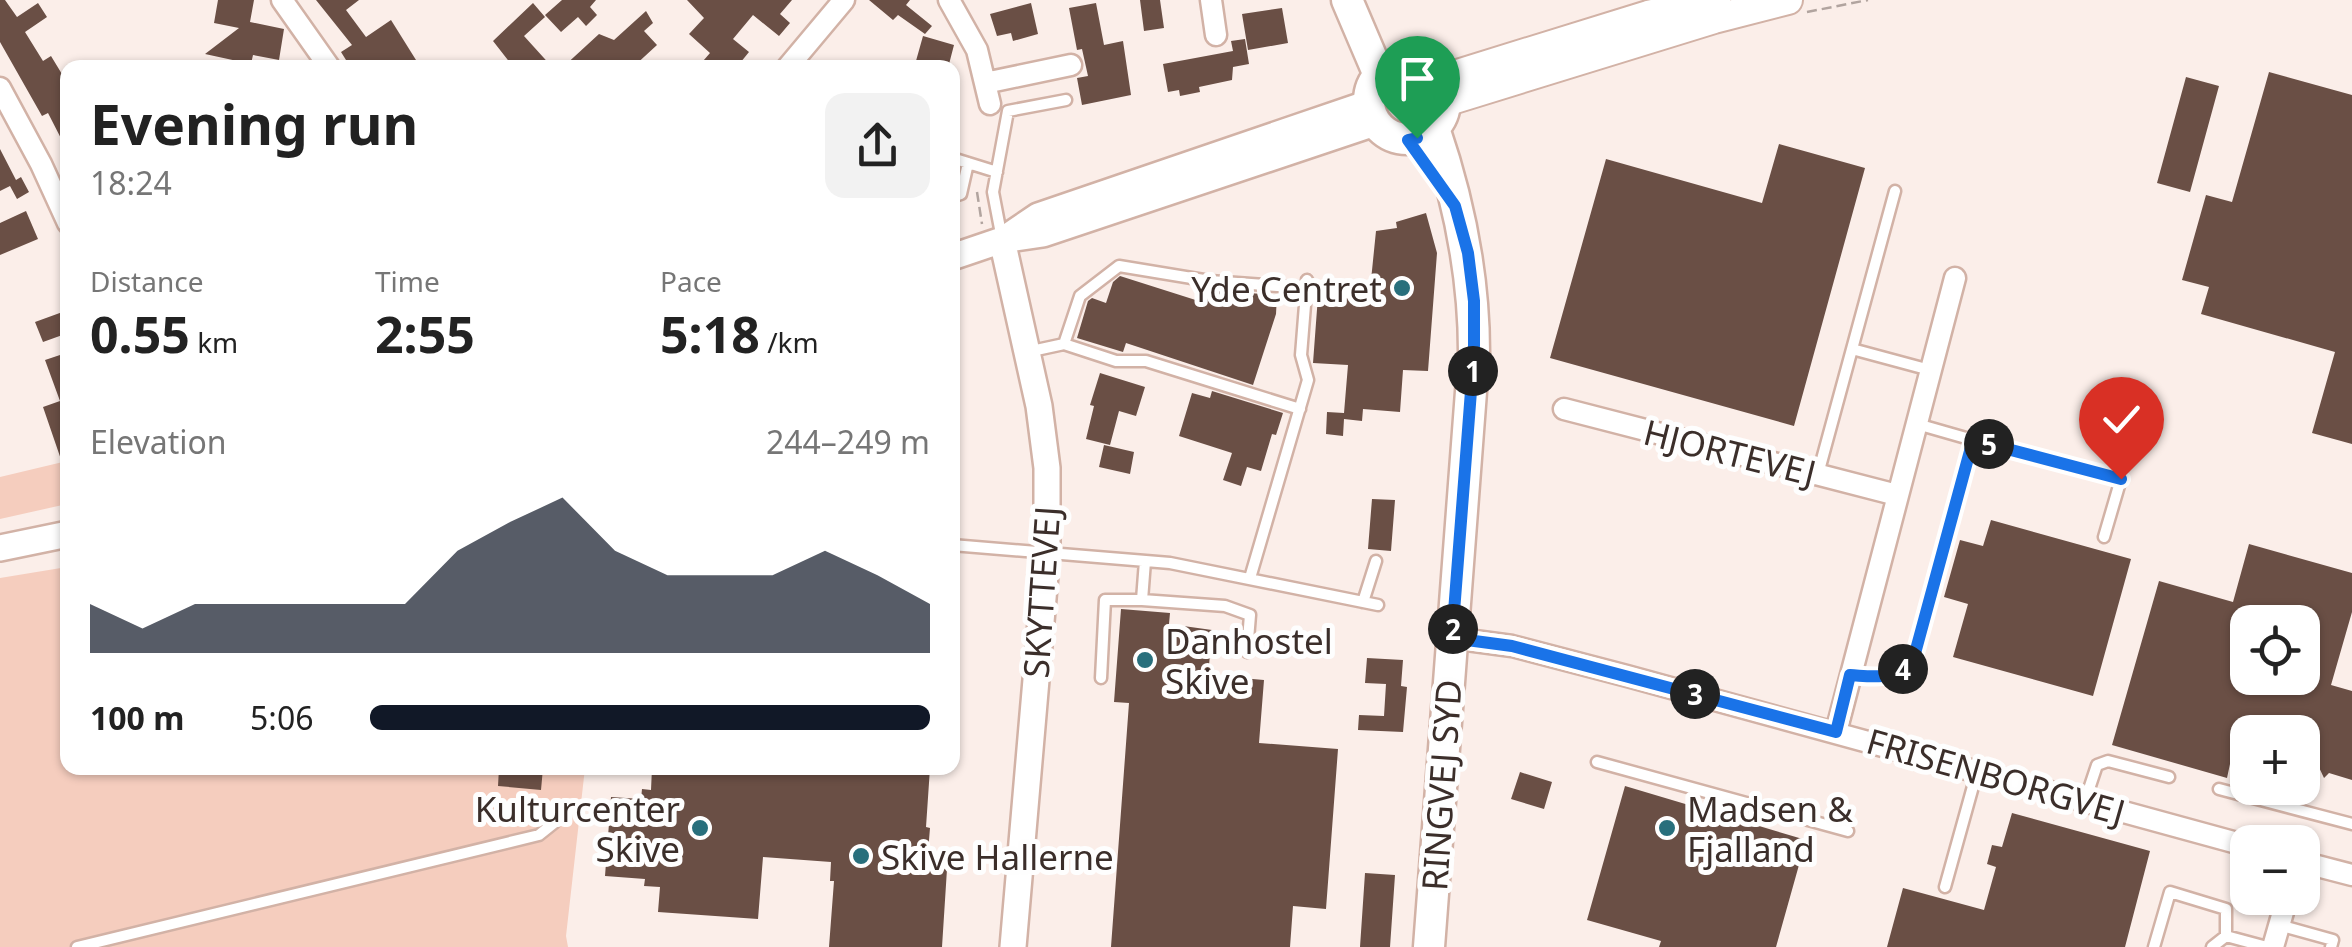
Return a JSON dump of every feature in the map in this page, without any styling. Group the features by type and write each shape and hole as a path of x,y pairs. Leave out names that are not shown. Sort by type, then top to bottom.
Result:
{"main road":[{"path":"1347,0 1380,91"},
{"path":"1361,0 1389,135 1431,112 1648,15 1716,0"},
{"path":"1431,112 1714,19 1788,0"},
{"path":"1380,91 1420,66 1431,112"},
{"name":"RINGVEJ SYD","path":"1429,947 1474,352 1474,301 1468,253 1431,112"}],"street":[{"path":"282,0 324,60"},
{"path":"795,60 844,0"},
{"path":"949,0 977,50 988,94 1071,64"},
{"path":"1211,0 1216,35"},
{"path":"0,88 60,206"},
{"path":"960,253 1002,240 1044,234 1380,91"},
{"name":"SKYTTEVEJ","path":"1002,240 1045,438 1047,552 1013,947"},
{"path":"1836,732 1955,278"},
{"name":"HJORTEVEJ","path":"1564,409 1897,495"},
{"path":"0,548 60,536"},
{"name":"FRISENBORGVEJ","path":"1452,638 1512,646 2230,841"},
{"path":"2320,867 2352,875"},
{"path":"2270,947 2282,915"}],"lane":[{"path":"1002,240 993,192 1008,111 1066,100"},
{"path":"960,160 997,172"},
{"path":"960,194 968,163"},
{"path":"1818,474 1895,191"},
{"path":"1064,344 1080,296 1119,266 1210,281 1306,284 1301,356 1308,380 1250,578"},
{"path":"1027,352 1064,344 1116,361 1146,361 1300,409"},
{"path":"1852,349 1930,370"},
{"path":"1916,424 2121,479 2104,537"},
{"path":"1850,675 1883,677 1902,671 1914,657 1973,440"},
{"path":"960,546 1144,561 1378,605"},
{"path":"1142,600 1144,561"},
{"path":"1363,602 1376,561"},
{"path":"1101,678 1105,600 1225,606 1250,615 1247,652"},
{"path":"2085,801 2097,765 2108,761 2169,777"},
{"path":"1598,762 1848,831"},
{"path":"1946,888 1978,771"},
{"path":"2219,789 2352,824"},
{"path":"77,947 540,835 554,823 558,808"},
{"path":"2154,947 2170,892 2226,909 2226,936"},
{"path":"2279,926 2333,940 2331,947"},
{"path":"2226,936 2270,947"},
{"path":"2212,947 2226,936"}],"shaded area":[{"path":"60,463 60,506 0,519 0,477"},
{"path":"60,568 60,775 584,775 566,936 568,947 0,947 0,578"}],"building":[{"path":"0,0 5,0 17,17 38,3 47,17 25,32 43,61 51,56 60,71 60,136 48,113 42,116 0,42"},
{"path":"218,0 254,0 250,22 284,29 279,60 253,55 252,60 233,60 205,54 239,28 214,23"},
{"path":"316,0 359,0 346,10 366,37 391,20 416,60 346,60 341,52 352,45"},
{"path":"562,0 596,0 590,7 597,15 586,26 578,17 561,32 545,15"},
{"path":"687,0 792,0 780,14 790,23 779,36 753,15 733,39 749,52 742,60 704,60 710,53 689,34 704,18"},
{"path":"869,0 910,0 906,5 932,26 925,34 898,15 893,20"},
{"path":"1140,0 1160,0 1164,28 1144,31"},
{"path":"533,3 545,17 524,36 546,60 508,60 493,41"},
{"path":"1031,3 1038,34 1013,41 1011,33 997,36 990,14"},
{"path":"1096,3 1104,45 1123,41 1131,95 1082,105 1077,78 1088,76 1082,49 1077,50 1069,8"},
{"path":"1282,8 1288,43 1248,50 1242,14"},
{"path":"646,11 653,23 644,31 657,45 641,60 571,60 599,34 614,40"},
{"path":"923,36 954,45 950,60 916,60"},
{"path":"1245,39 1249,64 1233,67 1232,80 1199,87 1200,92 1180,96 1179,90 1168,92 1163,64 1233,51 1231,41"},
{"path":"2269,72 2352,95 2352,444 2312,433 2335,352 2201,314 2209,287 2182,280 2206,195 2232,202"},
{"path":"2186,77 2219,86 2190,192 2157,183"},
{"path":"1779,144 1865,168 1794,426 1550,358 1606,159 1762,203"},
{"path":"0,149 16,180 21,177 29,192 17,199 10,186 0,191"},
{"path":"26,211 38,239 0,255 0,223"},
{"name":"Yde Centret","path":"1426,213 1437,253 1428,371 1403,370 1400,412 1363,409 1362,421 1344,419 1343,436 1326,434 1327,412 1344,413 1348,365 1313,363 1318,296 1369,300 1376,231 1397,228 1396,222"},
{"path":"1120,276 1205,303 1209,290 1277,295 1276,314 1253,385 1126,343 1123,352 1077,338 1088,301 1092,298 1106,303 1113,282"},
{"path":"60,313 60,336 43,342 35,322"},
{"path":"60,355 60,401 45,360"},
{"path":"1100,373 1145,387 1136,416 1119,411 1110,445 1086,439 1094,406 1090,405"},
{"path":"1212,391 1283,413 1261,471 1247,467 1241,486 1223,480 1232,453 1179,436 1192,393 1210,398"},
{"path":"60,401 60,457 43,407"},
{"path":"1104,445 1134,452 1130,474 1099,467"},
{"path":"1372,499 1395,500 1391,551 1368,549"},
{"path":"1991,520 2131,559 2093,696 1953,657 1968,604 1944,597 1960,540 1983,546"},
{"path":"2249,544 2352,573 2352,612 2331,685 2352,691 2352,780 2329,773 2324,778 2320,770 2320,715 2230,715 2227,778 2112,745 2159,581 2233,602"},
{"path":"1121,609 1170,613 1169,624 1212,630 1209,666 1218,676 1264,680 1259,743 1338,749 1326,909 1293,906 1290,947 1111,947 1129,703 1114,702"},
{"path":"1367,658 1403,660 1401,686 1407,687 1403,732 1358,730 1359,715 1384,716 1386,684 1365,683"},
{"path":"1520,772 1552,782 1544,809 1511,799"},
{"path":"499,775 542,775 541,790 498,786"},
{"path":"652,775 930,775 928,852 934,853 933,867 947,869 942,947 829,947 834,881 830,881 831,862 763,857 758,919 658,912 660,887 644,886 645,879 605,876 611,797 641,799 642,789 651,790"},
{"path":"1625,786 1806,840 1776,947 1659,947 1661,941 1587,920"},
{"path":"2012,813 2150,851 2125,947 1887,947 1903,888 1984,910 1996,867 1987,864 1992,845 2002,847"},
{"path":"1365,873 1395,875 1390,947 1360,947"}],"place":[{"name":"Yde Centret","path":"1402,288"},
{"name":"Danhostel Skive","path":"1145,660"},
{"name":"Kulturcenter Skive","path":"700,828"},
{"name":"Madsen & Fjalland","path":"1667,828"},
{"name":"Skive Hallerne","path":"861,856"}],"route":[{"path":"1417,138 1408,140 1455,206 1468,253 1474,301 1474,352 1452,638 1512,646 1836,732 1850,675 1883,677 1902,671 1914,657 1973,440 2121,479"}]}
